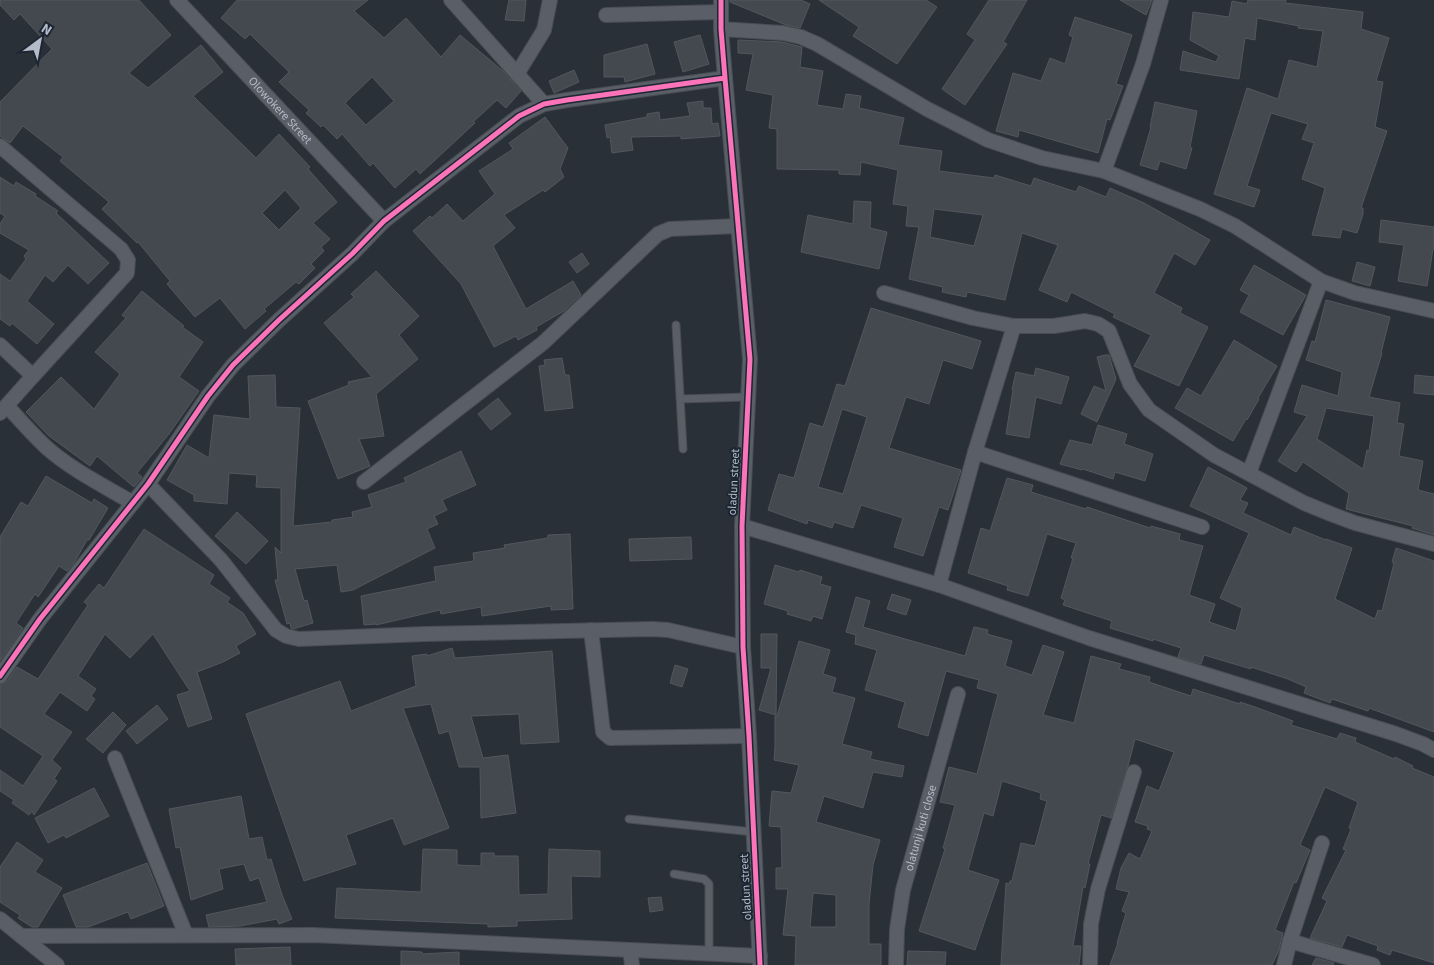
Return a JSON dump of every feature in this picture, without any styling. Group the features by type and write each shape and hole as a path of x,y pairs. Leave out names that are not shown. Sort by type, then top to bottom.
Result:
{"street":[{"name":"Olowokere Street","path":"177,0 384,221"},
{"path":"451,0 544,104"},
{"path":"517,74 544,30 550,0"},
{"path":"1104,171 1143,64 1161,0"},
{"path":"606,15 721,6"},
{"name":"oladun street","path":"721,6 725,78 750,359 742,526 743,647 760,961"},
{"path":"721,28 801,37 817,44 934,113 988,140 1042,158 1104,171 1200,209 1235,226 1321,281 1355,293 1434,311"},
{"path":"0,676 40,619 148,484 208,396 233,365 279,320 352,254 384,221 519,116 544,104 725,78"},
{"path":"0,146 121,250 128,260 127,273 4,409 48,449 70,465 132,503"},
{"path":"364,482 542,343 658,234 670,229 738,226"},
{"path":"1249,473 1321,281"},
{"path":"884,293 973,318 1014,326 1054,326 1085,321 1098,324 1109,331 1130,384 1149,410 1214,455 1304,503 1331,514 1355,523 1434,544"},
{"path":"939,586 976,452 1014,326"},
{"path":"0,345 33,376"},
{"path":"976,452 1202,527"},
{"path":"148,484 221,560 276,630 286,636 299,639 638,629 668,630 743,647"},
{"path":"742,526 939,586 1089,638 1396,734 1434,750"},
{"path":"591,630 603,732 610,738 749,736"},
{"name":"olatunji kuti close","path":"896,965 897,929 902,890 958,694"},
{"path":"115,758 186,935"},
{"path":"1090,965 1091,924 1098,889 1134,772"},
{"path":"1284,965 1322,843"},
{"path":"0,919 57,965"},
{"path":"21,936 313,935 709,954 760,961"},
{"path":"1290,941 1373,965"},
{"path":"630,950 632,965"}],"lane":[{"path":"676,325 683,449"},
{"path":"680,399 748,396"},
{"path":"629,819 754,832"},
{"path":"674,874 704,879 709,884 709,954"}],"building":[{"path":"0,0 139,0 171,35 129,73 148,88 201,45 223,72 193,96 256,158 279,134 310,167 308,169 337,202 313,223 330,239 321,247 324,251 311,264 315,268 299,284 296,282 264,309 266,311 245,329 220,298 195,317 167,284 170,281 138,242 102,209 109,202 60,161 63,157 23,126 10,143 0,136 0,102 52,49 20,14 14,20 0,5","holes":["285,190 301,208 279,230 262,213"]},
{"path":"237,0 368,0 354,11 384,38 406,18 441,57 460,35 503,71 521,91 506,108 497,100 420,174 416,169 395,188 373,163 370,166 342,134 337,139 323,125 321,127 306,113 309,110 279,82 289,72 250,34 245,39 221,18","holes":["372,77 394,101 366,125 345,103"]},
{"path":"509,0 526,0 524,21 505,20"},
{"path":"730,0 801,0 810,4 800,28 786,25 730,2"},
{"path":"819,0 926,0 937,7 897,64 853,36 859,27"},
{"path":"989,0 1027,0 1003,42 1007,44 965,105 942,89 975,40 967,34"},
{"path":"1120,0 1152,0 1146,15"},
{"path":"1248,0 1286,0 1285,3 1363,12 1361,29 1389,38 1376,81 1383,82 1375,127 1387,131 1361,208 1363,208 1363,214 1357,233 1342,229 1340,238 1312,235 1325,188 1302,179 1314,143 1302,139 1308,124 1271,113 1247,186 1260,190 1254,207 1214,194 1247,88 1278,99 1289,60 1317,67 1323,31 1298,28 1299,26 1257,18 1255,40 1245,38 1239,79 1180,70 1183,51 1216,62 1219,56 1190,40 1193,12 1229,17 1232,1 1247,4"},
{"path":"1075,17 1132,35 1116,84 1123,86 1110,120 1107,119 1098,153 1019,130 1018,137 996,131 1013,73 1041,81 1050,58 1065,64 1073,37 1069,35"},
{"path":"700,35 709,64 683,72 674,42"},
{"path":"738,40 782,42 802,47 800,67 823,71 817,105 843,109 846,94 861,96 859,108 904,118 898,145 942,151 939,171 994,178 995,175 1031,186 1034,178 1076,192 1079,186 1106,197 1110,188 1144,203 1210,240 1195,265 1174,253 1154,293 1182,308 1180,313 1208,327 1179,386 1134,366 1151,335 1113,317 1115,314 1071,292 1067,302 1039,290 1058,245 1022,233 1005,300 967,292 966,297 942,292 943,287 909,279 919,227 906,226 908,206 893,204 898,170 861,162 860,175 839,174 839,170 777,169 777,129 769,128 773,95 746,90 753,54 738,53","holes":["934,209 983,215 974,246 930,237"]},
{"path":"647,44 655,74 625,82 624,77 604,77 604,55"},
{"path":"574,70 579,82 554,93 549,81"},
{"path":"703,101 703,108 711,108 712,124 718,123 720,136 681,139 681,136 631,137 633,150 612,153 610,137 607,138 605,125 647,117 647,114 659,112 660,120 690,116 687,103"},
{"path":"1155,102 1197,111 1190,147 1192,148 1186,169 1160,161 1157,170 1140,165 1151,127"},
{"path":"545,117 568,148 560,169 564,177 545,192 543,190 504,215 515,228 493,246 526,309 573,281 581,295 564,311 536,327 537,330 518,340 516,336 494,347 461,284 413,231 430,216 432,218 447,204 463,221 495,194 479,171 513,149 509,143"},
{"path":"0,177 14,186 16,182 58,211 56,213 109,263 88,284 68,265 53,282 45,275 27,301 54,324 37,344 12,323 10,326 0,319 0,274 10,281 26,259 24,256 29,250 0,233 0,224 5,216 0,213"},
{"path":"854,201 871,202 870,228 887,232 879,269 801,252 808,215 853,224"},
{"path":"1381,220 1434,227 1434,249 1427,286 1398,281 1404,245 1379,242"},
{"path":"582,253 589,264 577,273 569,262"},
{"path":"1357,262 1375,267 1370,286 1352,281"},
{"path":"1254,265 1306,295 1283,335 1240,312 1249,295 1240,290"},
{"path":"376,271 419,316 399,335 418,359 376,394 384,436 359,439 370,466 338,479 308,401 349,385 348,382 372,377 324,323 354,297 351,294"},
{"path":"142,291 184,326 182,327 203,342 179,377 199,391 169,434 137,473 142,477 134,487 97,456 90,466 49,436 26,412 61,377 94,409 120,374 95,352 126,318 122,315"},
{"path":"1326,300 1390,317 1369,397 1400,403 1397,423 1404,424 1399,456 1423,461 1418,490 1434,494 1434,535 1412,528 1413,526 1346,509 1349,493 1303,462 1296,472 1278,461 1307,416 1294,412 1302,385 1338,396 1342,372 1306,360 1312,341 1315,342","holes":["1326,408 1374,416 1369,451 1367,450 1363,469 1317,439"]},
{"path":"871,308 981,341 972,369 943,360 929,404 906,397 889,448 961,470 948,510 939,507 923,556 894,547 903,518 861,505 853,528 834,522 832,528 808,520 807,524 768,510 779,474 794,478 810,423 823,427 837,384 845,386","holes":["842,409 867,417 843,494 818,487"]},
{"path":"1234,340 1277,366 1233,441 1175,408 1187,388 1201,396"},
{"path":"1109,355 1116,379 1097,422 1081,414 1094,386 1106,391 1097,357"},
{"path":"562,358 565,375 569,375 573,408 545,411 539,366 545,365 544,360"},
{"path":"1036,368 1069,377 1061,404 1036,397 1029,438 1006,434 1016,372 1034,376"},
{"path":"275,375 276,407 300,408 293,526 332,522 332,520 353,517 352,512 372,507 368,495 406,482 404,478 461,451 476,485 442,500 447,510 434,516 438,524 427,529 435,548 353,590 341,592 337,565 295,569 304,601 307,600 313,623 293,629 290,623 287,624 275,580 278,580 275,547 281,553 281,488 256,487 257,475 229,473 227,504 194,501 194,495 167,480 187,445 209,458 214,415 250,419 248,376"},
{"path":"1415,375 1434,377 1434,395 1414,393"},
{"path":"498,398 511,414 491,430 478,414"},
{"path":"1098,425 1127,434 1124,444 1153,454 1145,481 1115,472 1113,479 1060,464 1070,440 1092,445"},
{"path":"1208,467 1247,488 1240,500 1248,503 1243,513 1291,535 1294,527 1352,548 1335,599 1375,619 1378,610 1382,611 1396,548 1434,561 1434,732 1369,708 1368,711 1332,699 1330,703 1304,693 1306,687 1251,667 1251,669 1204,655 1201,664 1178,657 1181,648 1110,628 1112,621 1063,605 1065,600 1061,598 1076,543 1047,534 1028,596 1007,590 1008,586 968,573 981,528 990,531 1007,478 1033,485 1031,492 1086,509 1087,507 1150,528 1151,526 1180,534 1179,540 1203,546 1189,595 1215,604 1209,622 1236,631 1242,608 1220,598 1249,533 1190,506"},
{"path":"46,476 92,503 94,499 108,508 74,563 67,571 59,566 38,597 35,594 16,623 23,628 0,661 0,537 21,502 28,506"},
{"path":"237,512 268,541 246,564 215,536"},
{"path":"144,529 214,575 209,584 230,598 227,602 243,613 256,634 236,646 240,653 197,672 212,719 188,727 177,695 190,691 153,634 130,658 105,634 78,676 96,689 91,696 95,699 87,711 60,692 44,714 72,732 52,760 61,768 54,779 57,781 34,815 32,811 29,815 12,803 14,800 0,791 0,770 23,786 43,756 0,727 0,685 7,681 17,667 38,679 88,605 84,602 99,584 104,588"},
{"path":"570,534 573,609 551,610 551,606 482,616 481,607 441,614 440,610 376,625 364,625 361,596 436,581 434,567 474,561 473,553 505,548 504,545 548,538 548,535"},
{"path":"691,537 692,559 630,561 629,539"},
{"path":"775,565 822,577 820,584 831,587 822,619 813,616 811,621 787,614 788,611 764,604"},
{"path":"892,594 911,600 906,615 887,609"},
{"path":"856,597 870,601 863,627 965,656 974,627 988,630 987,634 1012,641 1005,666 1032,675 1043,645 1064,652 1043,715 1074,723 1091,656 1121,664 1119,669 1150,677 1149,682 1191,696 1193,689 1255,707 1293,721 1291,725 1337,739 1340,733 1356,738 1355,742 1394,759 1395,757 1413,766 1412,768 1434,777 1434,963 1392,950 1390,955 1377,950 1378,946 1347,935 1342,947 1310,938 1327,901 1322,898 1346,850 1343,849 1351,829 1349,828 1358,802 1325,787 1300,845 1310,850 1296,883 1294,882 1275,930 1283,933 1279,950 1272,965 1110,965 1126,913 1122,911 1129,892 1116,889 1121,868 1129,853 1140,859 1152,831 1147,829 1148,826 1135,822 1147,786 1159,791 1174,752 1135,739 1111,818 1101,815 1088,864 1090,864 1085,888 1083,887 1073,946 1081,946 1079,965 1001,965 1006,883 1009,884 1012,881 1021,843 1035,846 1047,801 1040,799 1041,793 1002,781 993,816 984,813 968,870 999,880 975,950 919,931 945,849 943,848 955,805 940,802 949,767 977,774 998,694 977,688 979,680 946,671 928,736 898,727 905,702 865,690 877,650 855,644 856,635 846,632"},
{"path":"761,634 777,634 776,715 759,710 771,668 761,668"},
{"path":"799,641 830,650 823,674 836,678 832,692 855,698 842,744 872,752 870,759 904,766 902,777 873,772 863,808 824,796 816,822 880,840 873,865 869,904 869,944 881,944 881,965 795,965 796,936 783,935 788,889 776,889 776,868 782,868 781,827 769,826 772,791 791,793 799,765 774,760 775,716 777,716","holes":["813,893 836,895 836,927 810,927"]},
{"path":"452,648 455,658 552,651 559,742 521,744 519,714 471,716 483,758 508,755 516,813 481,818 480,767 459,767 449,731 439,734 431,704 403,708 449,828 404,845 393,818 346,835 356,864 304,881 246,714 340,681 351,711 416,686 412,656 427,654 427,656"},
{"path":"675,665 688,669 682,687 670,683"},
{"path":"157,705 168,719 137,744 126,731"},
{"path":"113,712 126,725 103,753 86,739"},
{"path":"94,788 109,816 66,838 64,835 48,843 35,818"},
{"path":"241,796 249,839 262,837 267,860 271,859 282,895 292,919 279,924 277,919 240,926 209,927 206,915 267,902 259,878 250,881 244,864 219,869 223,889 191,900 180,847 176,848 169,809"},
{"path":"17,842 43,860 35,872 62,888 38,927 32,927 18,918 20,915 0,902 0,867"},
{"path":"423,849 457,850 457,865 481,866 481,853 494,853 494,856 518,856 519,895 548,894 549,849 600,851 600,877 571,876 572,919 517,921 517,926 488,927 488,924 335,918 337,888 421,892"},
{"path":"147,863 164,906 131,919 128,912 88,927 76,927 63,895"},
{"path":"661,897 663,910 650,912 648,898"},
{"path":"290,947 291,965 236,965 235,949"},
{"path":"401,951 422,952 422,954 459,952 459,965 401,965"},
{"path":"908,951 946,952 945,965 907,965"},
{"path":"1316,958 1334,963 1333,965 1312,965"}],"cycle path":[{"path":"721,0 721,29 750,359 742,526 743,647 760,965"},
{"path":"0,676 40,619 148,484 208,396 233,365 279,320 352,254 384,221 519,116 544,104 725,78"}]}
